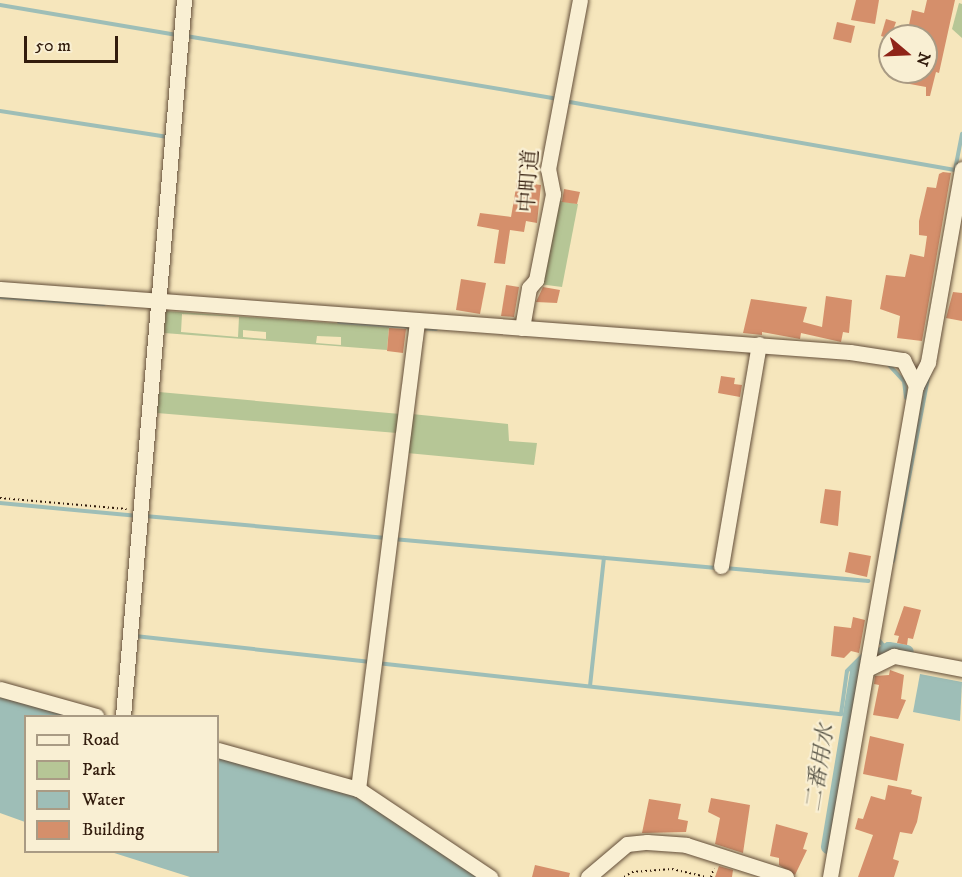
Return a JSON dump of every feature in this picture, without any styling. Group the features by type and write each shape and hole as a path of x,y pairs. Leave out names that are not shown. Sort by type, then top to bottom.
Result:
{"street":[{"path":"123,715 160,306 184,0"},
{"name":"中町道","path":"522,328 529,288 536,280 561,100 580,0"},
{"path":"830,877 916,386 928,362 962,169"},
{"path":"0,289 160,306 416,325 522,328 759,344 903,360 916,386"},
{"path":"358,789 416,325"},
{"path":"721,566 759,344"},
{"path":"867,669 894,656 962,669"},
{"path":"0,689 89,715"},
{"path":"219,750 358,789 490,877"},
{"path":"588,877 627,843 647,842 686,845 786,877"}],"path":[{"path":"0,498 142,515"},
{"path":"711,877 716,865"},
{"path":"624,877 632,872 672,869 706,877"}],"green space":[{"path":"959,3 962,4 962,38 952,29"},
{"path":"555,200 578,204 562,287 539,284"},
{"path":"166,311 389,327 387,350 164,333","holes":["182,314 239,317 238,337 181,332","243,330 266,332 266,339 243,337","317,336 341,337 341,345 316,343"]},
{"path":"159,392 400,414 397,433 157,413"},
{"path":"412,414 508,424 509,441 537,443 534,465 407,453"}],"water":[{"path":"920,674 962,682 960,721 913,712"},
{"path":"0,695 74,715 24,715 24,822 0,813"},
{"path":"219,756 350,793 481,877 190,877 114,853 219,853"}],"building":[{"path":"856,0 879,0 875,24 851,20"},
{"path":"927,0 955,0 939,73 938,24 909,24 912,10 924,13"},
{"path":"886,19 896,22 895,24 885,24"},
{"path":"837,22 855,26 851,43 833,39"},
{"path":"910,84 933,84 930,96 926,96 926,87"},
{"path":"951,173 922,341 897,338 900,316 880,309 886,275 905,277 910,254 924,257 927,236 919,235 919,221 927,187 936,188 939,174"},
{"path":"517,182 541,185 537,223 526,221 524,232 510,230 505,264 494,263 499,230 477,226 480,213 511,217"},
{"path":"564,189 580,192 577,204 562,202"},
{"path":"461,279 486,283 480,314 456,310"},
{"path":"506,285 519,287 514,317 501,316"},
{"path":"543,287 560,290 557,303 536,302"},
{"path":"953,292 962,293 962,321 946,318"},
{"path":"826,296 852,300 849,333 843,332 841,342 801,333 800,339 762,332 762,335 743,333 751,299 807,307 803,322 822,327"},
{"path":"389,328 406,329 403,353 387,351"},
{"path":"721,376 735,378 734,384 742,385 740,397 718,393"},
{"path":"825,489 841,491 838,526 820,523"},
{"path":"849,552 871,556 867,577 845,572"},
{"path":"904,606 921,610 913,639 908,638 907,645 897,643 899,636 894,635"},
{"path":"853,617 865,620 859,653 851,651 844,658 831,656 834,626 851,628"},
{"path":"890,670 904,675 901,699 906,700 898,719 873,715 879,685 874,684 875,676 889,675"},
{"path":"870,736 904,744 897,781 863,774"},
{"path":"888,785 912,790 911,794 922,797 917,822 912,834 900,832 893,859 899,861 894,877 858,877 873,835 855,829 858,818 863,819 871,796 885,800"},
{"path":"711,798 750,805 743,853 715,844 720,818 708,812"},
{"path":"649,799 681,804 678,819 688,821 686,832 642,833"},
{"path":"776,824 808,833 803,849 807,850 795,875 779,865 779,858 770,856"},
{"path":"535,865 570,873 569,877 532,877"},
{"path":"719,866 733,870 732,877 715,877"}],"waterway":[{"path":"0,5 178,35"},
{"path":"186,36 557,99"},
{"path":"564,101 955,170 962,134"},
{"path":"0,111 168,137"},
{"path":"0,297 104,304"},
{"path":"339,322 412,327"},
{"path":"419,328 436,329"},
{"path":"888,364 904,381 906,398"},
{"path":"893,561 928,377"},
{"path":"0,503 138,516"},
{"path":"145,516 386,538"},
{"path":"393,539 717,568"},
{"path":"590,686 604,558"},
{"path":"725,568 868,581"},
{"path":"135,636 369,662"},
{"path":"878,639 887,650"},
{"name":"二番用水","path":"883,653 889,649 907,652"},
{"path":"377,663 841,714 847,671 863,655"},
{"name":"二番用水","path":"828,847 857,671 861,668"}]}
